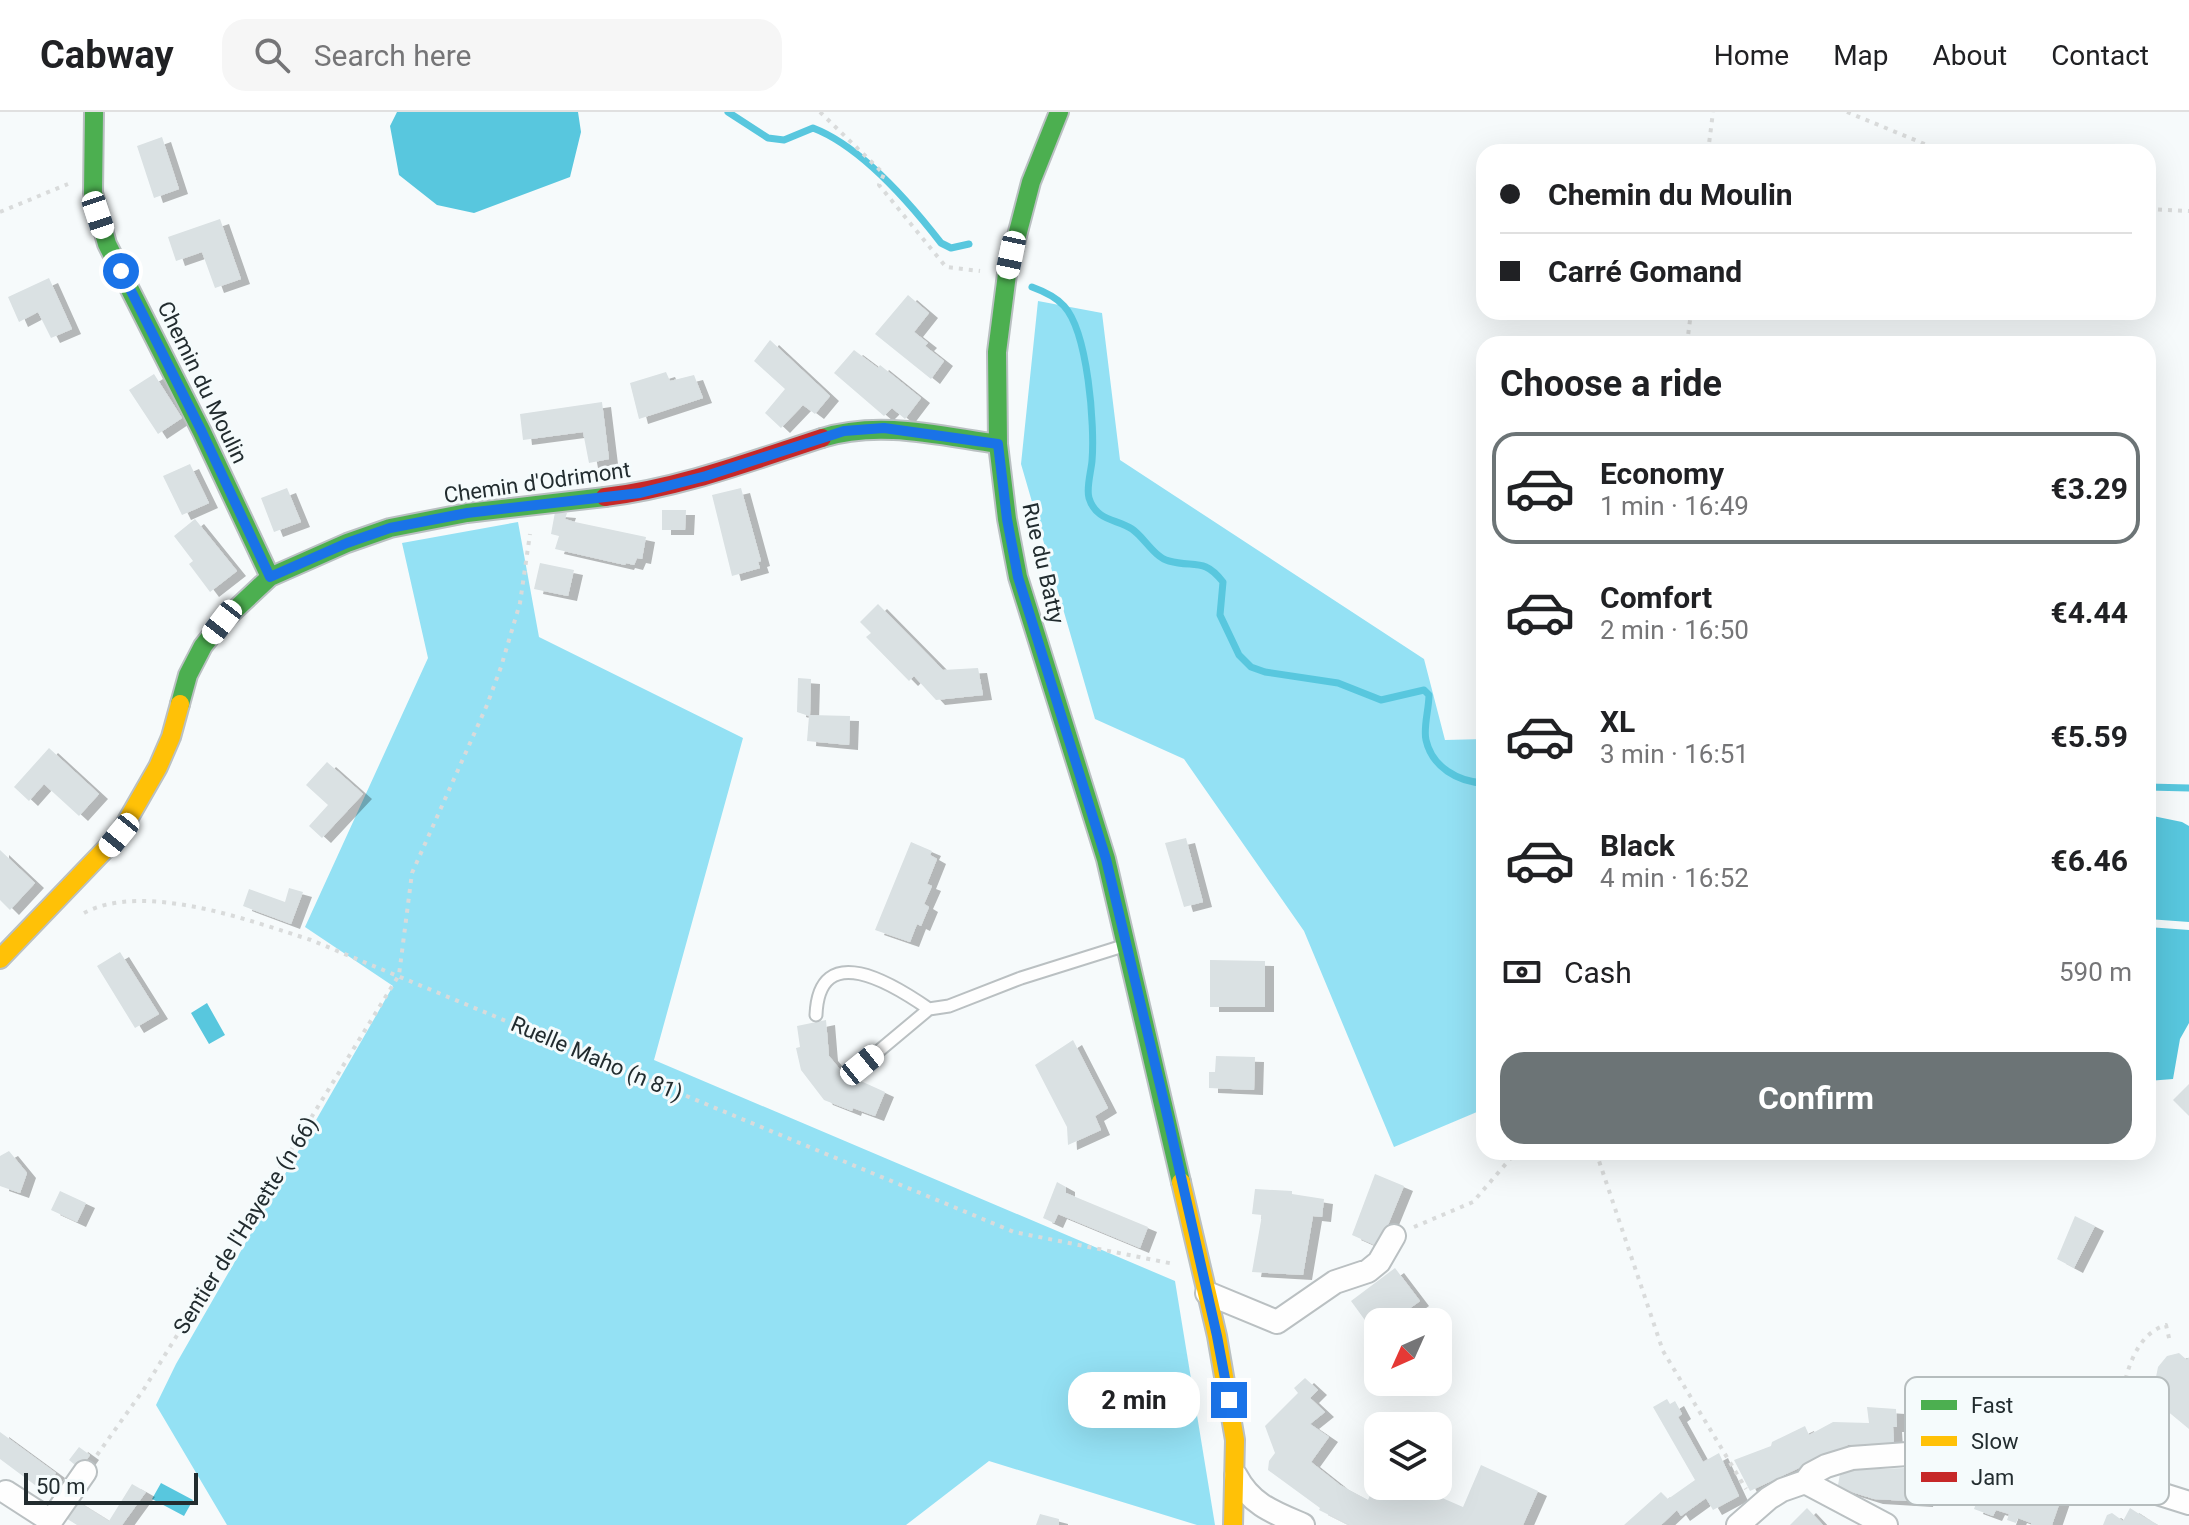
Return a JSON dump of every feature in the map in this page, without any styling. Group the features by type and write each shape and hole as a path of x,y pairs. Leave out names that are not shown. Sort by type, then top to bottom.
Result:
{"street":[{"name":"Chemin du Moulin","path":"94,112 93,193 107,244 202,432 270,577"},
{"name":"Rue du Batty","path":"1059,112 1031,182 1007,274 997,352 998,444 1007,519 1018,577 1086,789 1128,945 1202,1269 1229,1400 1236,1476 1233,1525"},
{"name":"Chemin d'Odrimont","path":"0,959 119,835 158,767 171,737 188,675 203,646 222,622 270,577 390,528 467,513 655,489 844,431 884,428 998,444"},
{"path":"1207,1293 1277,1322 1335,1282 1368,1271 1379,1262 1394,1236"},
{"path":"1738,1525 1782,1490 1805,1482 1819,1470 1852,1458 1905,1454"},
{"path":"6,1492 49,1523 85,1472"},
{"path":"1236,1476 1261,1506 1284,1523"},
{"path":"1805,1482 1886,1525"},
{"path":"2169,1496 2189,1503"}],"lane":[{"path":"862,1065 929,1009 949,1006 1021,978 1128,945"},
{"path":"816,1015 817,995 824,983 833,975 850,972 893,985 929,1009"}],"path":[{"path":"820,112 884,176 879,181 946,267 1007,274"},
{"path":"1709,144 1713,112"},
{"path":"1847,112 1925,144"},
{"path":"0,212 69,183 94,168"},
{"path":"2156,209 2189,211"},
{"path":"399,975 412,873 501,667 520,603 535,504"},
{"name":"Ruelle Maho (n 81)","path":"83,913 97,906 140,902 209,908 311,940 1014,1232 1202,1269"},
{"name":"Sentier de l'Hayette (n 66)","path":"85,1472 144,1389 399,975"},
{"path":"1394,1236 1473,1202 1509,1160"},
{"path":"1599,1160 1663,1351 1757,1508"},
{"path":"2127,1377 2138,1346 2158,1327 2166,1325 2170,1342"}],"shaded area":[{"path":"397,112 578,112 581,132 570,177 474,213 437,205 399,175 390,126"},
{"path":"1038,301 1102,313 1120,460 1424,659 1445,740 1476,739 1476,1112 1394,1147 1304,931 1184,759 1095,719 1021,464"},
{"path":"518,522 539,637 743,738 654,1060 1175,1281 1215,1525 1197,1525 989,1461 906,1525 227,1525 156,1405 176,1364 393,986 305,927 428,658 402,543"},
{"path":"2156,817 2189,826 2189,922 2156,920"},
{"path":"2156,928 2189,930 2189,1023 2180,1039 2173,1079 2156,1080"},
{"path":"207,1003 225,1035 209,1044 191,1013"},
{"path":"161,1483 193,1500 184,1516 152,1499"}],"building":[{"path":"162,137 179,189 154,198 137,146"},
{"path":"220,219 241,279 215,288 202,252 176,261 168,237"},
{"path":"49,278 72,329 51,338 38,312 19,322 8,297"},
{"path":"908,295 929,313 914,332 928,343 925,346 944,361 931,379 875,334"},
{"path":"770,340 830,396 815,414 803,405 781,428 765,413 785,389 754,361"},
{"path":"854,350 878,368 880,365 921,398 905,419 892,408 884,416 834,373"},
{"path":"666,372 670,381 694,375 703,398 639,419 630,383"},
{"path":"154,374 182,418 158,434 129,390"},
{"path":"602,402 609,459 589,463 583,432 523,440 520,414"},
{"path":"190,464 209,503 182,515 163,476"},
{"path":"287,488 301,522 274,532 261,498"},
{"path":"741,488 761,561 758,562 760,568 732,576 712,495"},
{"path":"662,510 686,510 685,530 662,530"},
{"path":"555,512 567,513 565,519 575,522 646,537 642,559 637,558 634,565 625,565 555,549 559,536 551,534"},
{"path":"195,519 237,571 210,592 189,564 193,561 174,536"},
{"path":"540,563 574,570 568,596 534,589"},
{"path":"878,604 943,670 978,668 983,695 936,700 914,676 909,681 866,637 871,633 860,622"},
{"path":"798,678 811,679 810,715 850,716 849,745 807,741 809,716 797,712"},
{"path":"49,748 99,794 79,816 44,784 29,801 14,787"},
{"path":"327,762 363,794 322,838 309,826 328,805 306,785"},
{"path":"1186,838 1203,902 1184,907 1165,843"},
{"path":"911,842 932,851 930,855 937,859 927,884 932,886 924,904 929,907 921,926 917,924 910,942 875,930"},
{"path":"0,850 35,883 10,910 0,900"},
{"path":"289,888 303,892 291,924 243,906 249,889 285,902"},
{"path":"120,952 159,1014 135,1028 97,966"},
{"path":"1210,960 1265,961 1265,1007 1210,1007"},
{"path":"826,1020 829,1056 843,1073 885,1092 875,1116 824,1100 801,1070 796,1048 800,1047 797,1026"},
{"path":"1073,1040 1108,1108 1095,1116 1101,1130 1068,1145 1067,1127 1035,1065"},
{"path":"1216,1056 1255,1057 1254,1090 1209,1088 1209,1072 1215,1072"},
{"path":"2189,1084 2189,1116 2173,1100"},
{"path":"9,1151 27,1173 20,1193 0,1186 0,1156"},
{"path":"1375,1174 1404,1186 1379,1247 1352,1235"},
{"path":"1057,1182 1066,1187 1066,1193 1148,1227 1140,1248 1058,1214 1054,1223 1043,1218"},
{"path":"1255,1189 1292,1191 1292,1194 1324,1199 1322,1217 1313,1216 1303,1275 1252,1272 1262,1215 1252,1214"},
{"path":"60,1191 86,1203 77,1222 51,1210"},
{"path":"2075,1216 2095,1226 2074,1268 2057,1259"},
{"path":"1395,1268 1420,1301 1410,1308 1364,1308 1364,1319 1351,1301"},
{"path":"2179,1353 2187,1360 2189,1357 2189,1429 2169,1412 2169,1377 2156,1377 2158,1367 2167,1356"},
{"path":"1305,1378 1318,1390 1310,1398 1325,1412 1310,1424 1329,1437 1311,1462 1364,1500 1447,1500 1463,1507 1481,1465 1538,1491 1523,1525 1349,1525 1319,1510 1268,1470 1269,1461 1275,1453 1265,1426 1298,1393 1294,1388"},
{"path":"1667,1399 1670,1404 1675,1401 1682,1414 1678,1417 1703,1462 1719,1453 1739,1496 1713,1510 1706,1498 1681,1516 1677,1510 1661,1525 1624,1525 1661,1492 1668,1499 1695,1480 1653,1407"},
{"path":"1867,1407 1896,1409 1894,1443 1848,1445 1750,1491 1734,1460 1771,1446 1772,1442 1805,1426 1809,1435 1833,1422 1869,1423"},
{"path":"0,1432 56,1473 43,1491 0,1459"},
{"path":"79,1447 90,1455 80,1469 69,1460"},
{"path":"1905,1468 1905,1501 1874,1499 1842,1489 1838,1485 1840,1474 1845,1470"},
{"path":"132,1484 146,1492 122,1525 77,1525 61,1515 72,1498 109,1521"},
{"path":"1975,1505 2059,1505 2052,1525 2031,1525 2018,1518 2016,1523 2007,1520 2009,1514 1996,1510 1993,1516 1974,1509"},
{"path":"1807,1508 1823,1525 1790,1525"},
{"path":"2130,1508 2158,1525 2103,1525 2107,1515 2112,1513 2123,1521"},
{"path":"1040,1514 1059,1519 1059,1525 1036,1525"}],"waterway":[{"path":"728,112 768,138 784,140 813,128 831,136 883,177 941,243 951,248 969,244"},
{"path":"1032,287 1064,306 1079,336 1088,380 1092,426 1088,485 1092,506 1102,515 1132,529 1164,559 1204,566 1216,574 1223,582 1220,615 1239,655 1251,667 1338,683 1381,700 1424,690 1429,695 1425,735 1429,750 1448,771 1476,782"},
{"path":"2156,787 2189,788"}],"traffic: fast":[{"path":"94,112 93,193 107,244 202,432 270,577"},
{"path":"1059,112 1031,182 1007,274 997,352 998,444 1018,577 1106,859 1181,1182"},
{"path":"822,438 866,430 888,430 998,444"},
{"path":"180,704 188,675 203,646 222,622 270,577 390,528 467,513 605,497"}],"traffic: slow":[{"path":"0,959 119,835 158,767 180,704"},
{"path":"1181,1182 1217,1336 1235,1440 1233,1525"}],"traffic: jam":[{"path":"605,497 688,480 822,438"}],"route":[{"path":"121,271 270,577 390,528 467,513 640,493 706,476 844,431 884,428 998,444 1018,577 1106,859 1165,1106 1229,1400"}]}
